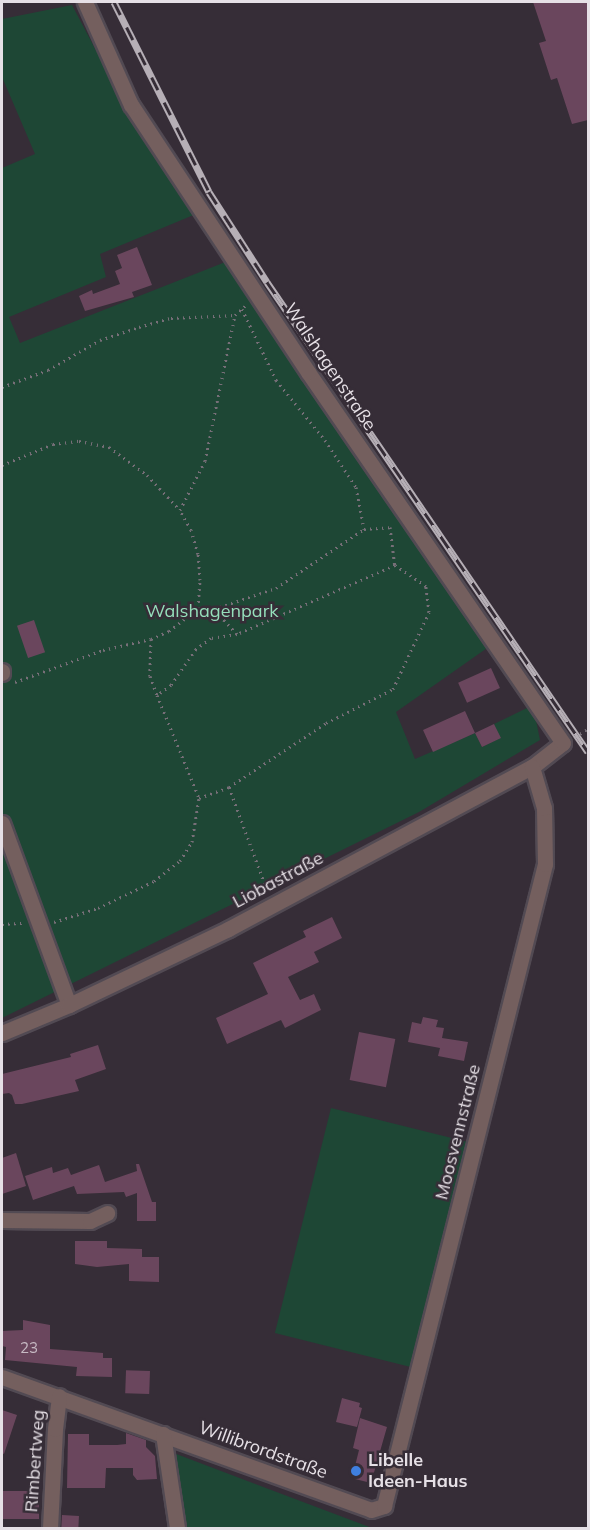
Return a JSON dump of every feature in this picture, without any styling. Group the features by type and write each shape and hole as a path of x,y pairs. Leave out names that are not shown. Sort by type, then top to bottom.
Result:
{"street":[{"name":"Walshagenstraße","path":"85,2 131,105 308,372 562,743"},
{"name":"Liobastraße","path":"2,1033 69,1005 273,906 532,767 562,743"},
{"name":"Moosvennstraße","path":"384,1506 545,864 544,807 532,767"},
{"path":"2,823 69,1005"},
{"path":"2,1220 90,1221 107,1213"},
{"name":"Willibrordstraße","path":"2,1377 371,1510 384,1506"},
{"name":"Rimbertweg","path":"50,1528 59,1396"},
{"path":"163,1434 177,1528"}],"path":[{"path":"242,309 276,380 325,440 356,488 363,529"},
{"path":"2,387 48,370 100,340 139,327 171,318 236,315 205,461 180,510"},
{"path":"2,465 53,444 79,441 109,447 147,475 180,510 191,530 198,554 200,580 198,608"},
{"path":"6,676 151,639 169,631 198,608 214,609 276,588 363,529 390,527 395,565 426,586 429,612 393,689 326,723 229,787 199,798"},
{"path":"157,695 171,685 196,649 211,638 237,634 395,565"},
{"path":"214,609 237,634"},
{"path":"2,924 40,926 98,908 154,881 180,861 192,842 199,798 150,676 151,639"},
{"path":"229,787 273,906"}],"green space":[{"name":"Walshagenpark","path":"72,5 127,109 196,214 100,254 106,277 9,317 20,343 228,261 490,646 396,712 415,759 475,733 482,747 500,738 494,724 533,705 540,740 419,812 2,1018 2,168 35,154 2,77 2,19"},
{"path":"331,1108 467,1142 411,1367 275,1333"},
{"path":"171,1452 372,1528 184,1528"}],"building":[{"path":"533,2 588,2 588,120 572,124 557,78 551,80 539,43 546,41"},
{"path":"137,247 152,285 132,292 134,297 85,311 79,296 92,290 93,294 120,284 115,271 122,268 117,255"},
{"path":"34,620 45,652 28,658 17,626"},
{"path":"491,668 500,688 467,703 458,683"},
{"path":"465,711 475,733 433,752 423,730"},
{"path":"494,724 501,738 482,747 475,733"},
{"path":"332,917 342,938 314,952 319,962 288,977 300,1000 314,994 321,1010 285,1028 281,1020 227,1044 216,1018 268,994 253,963 306,937 303,931"},
{"path":"423,1017 438,1020 436,1027 444,1028 442,1038 468,1042 464,1061 438,1056 440,1048 408,1042 412,1022 421,1024"},
{"path":"359,1032 395,1039 386,1087 350,1080"},
{"path":"98,1045 106,1069 75,1080 79,1091 22,1104 15,1104 9,1093 2,1094 2,1074 71,1057 70,1054"},
{"path":"16,1153 26,1186 2,1194 2,1158"},
{"path":"136,1164 139,1164 152,1202 156,1202 156,1221 137,1221 137,1193 126,1197 124,1192 77,1194 74,1186 33,1200 25,1176 52,1167 53,1173 68,1168 71,1175 99,1165 105,1182 137,1171"},
{"path":"75,1241 107,1241 107,1248 142,1249 142,1257 159,1257 159,1282 129,1281 129,1264 97,1267 75,1264"},
{"path":"23,1320 50,1325 50,1349 103,1353 103,1358 112,1358 112,1377 76,1376 77,1367 5,1360 6,1347 2,1346 2,1331 23,1330"},
{"path":"126,1370 150,1371 149,1394 125,1393"},
{"path":"342,1398 360,1403 359,1407 362,1408 357,1427 336,1422"},
{"path":"2,1410 17,1415 4,1454 2,1453"},
{"path":"360,1418 387,1427 371,1483 355,1479 353,1474 359,1450 353,1448"},
{"path":"126,1433 146,1440 146,1447 155,1456 157,1479 137,1480 133,1475 133,1468 106,1468 105,1488 67,1488 68,1434 89,1434 89,1445 117,1445 126,1444"},
{"path":"2,1491 39,1491 39,1519 2,1519"},
{"path":"62,1515 79,1516 78,1528 61,1528"}],"railway":[{"path":"114,2 209,192 267,282 588,752"}],"place":[{"name":"Libelle Ideen-Haus","path":"356,1471"}]}
